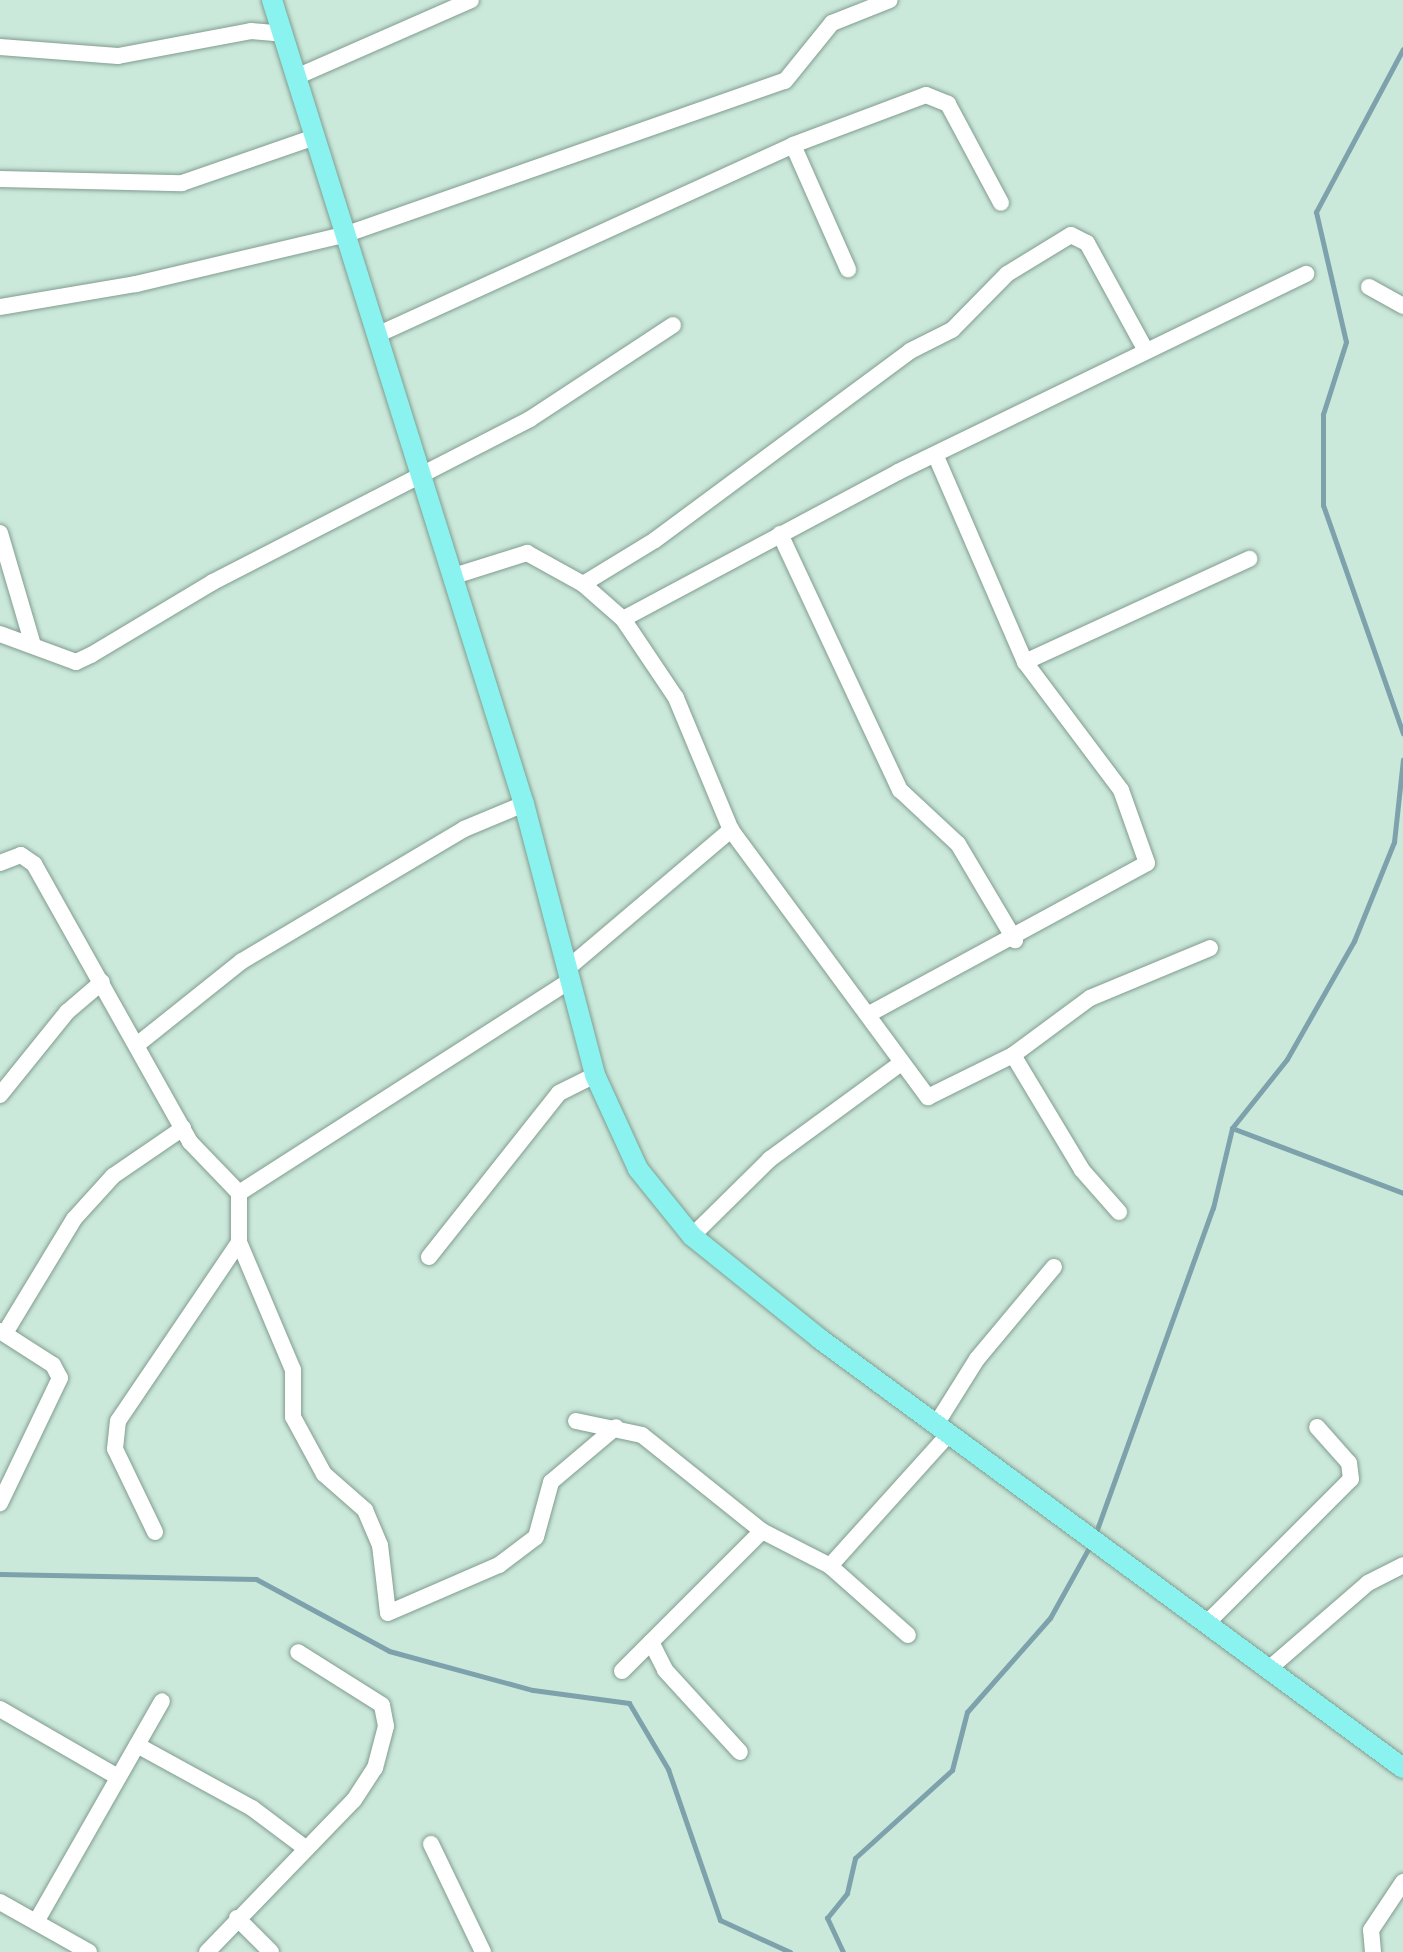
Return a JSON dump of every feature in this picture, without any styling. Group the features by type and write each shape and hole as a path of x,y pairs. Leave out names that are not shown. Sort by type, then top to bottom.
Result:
{"main road":[{"path":"272,0 524,804 595,1075 638,1169 692,1236 941,1431 1043,1508 1115,1553 1403,1768"}],"street":[{"path":"296,77 471,0"},
{"path":"0,307 136,284 347,234 785,81 832,23 890,0"},
{"path":"0,47 118,56 251,31 283,34"},
{"path":"379,334 793,145 938,96 1001,203"},
{"path":"0,179 182,183 315,137"},
{"path":"793,145 848,269"},
{"path":"583,584 655,540 910,351 952,330 1007,274 1071,235 1087,243 1145,349"},
{"path":"623,619 780,534 1145,349 1306,274"},
{"path":"1369,287 1403,306"},
{"path":"0,634 83,659 225,576 424,477 673,325"},
{"path":"871,1013 1015,940 1147,863 1121,790 1025,662 936,456"},
{"path":"0,533 33,645"},
{"path":"780,534 900,790 958,844 1015,940"},
{"path":"454,576 527,553 583,584 623,619 676,698 731,830 871,1013 921,1093 937,1097 1013,1055 1090,998 1210,948"},
{"path":"1025,662 1249,559"},
{"path":"138,1044 242,961 464,829 524,804"},
{"path":"239,1193 569,974 731,830"},
{"path":"0,863 21,855 34,864 183,1128 239,1193 239,1242 293,1370 293,1417 324,1474 365,1510 380,1545 388,1613 499,1565 536,1537 551,1482 616,1427"},
{"path":"0,1095 67,1012 102,982"},
{"path":"1013,1055 1082,1170 1119,1212"},
{"path":"692,1236 770,1159 901,1063"},
{"path":"429,1257 559,1093 595,1075"},
{"path":"0,1503 60,1378 53,1365 2,1332 74,1219 113,1176 183,1128"},
{"path":"155,1532 115,1449 118,1421 239,1242"},
{"path":"830,1566 941,1431 977,1359 1054,1267"},
{"path":"576,1421 616,1427 642,1435 692,1469 762,1531 830,1566 908,1635"},
{"path":"1208,1622 1351,1479 1349,1463 1317,1427"},
{"path":"622,1671 762,1531"},
{"path":"1271,1667 1368,1583 1403,1565"},
{"path":"651,1642 665,1670 740,1752"},
{"path":"207,1952 368,1783 386,1726 382,1705 298,1652"},
{"path":"36,1922 116,1776 162,1701"},
{"path":"0,1709 116,1776"},
{"path":"137,1745 252,1808 305,1848"},
{"path":"431,1844 483,1952"},
{"path":"1373,1952 1371,1930 1403,1882"},
{"path":"0,1902 89,1952"},
{"path":"237,1918 271,1952"}],"waterway":[{"path":"1403,49 1316,212 1346,342 1323,414 1323,505 1403,733"},
{"path":"1095,1535 1213,1208 1232,1128 1287,1059 1354,941 1394,842 1403,759"},
{"path":"1232,1128 1403,1193"},
{"path":"843,1952 827,1918 847,1893 855,1858 952,1770 967,1712 1050,1618 1091,1544"},
{"path":"0,1574 256,1579 389,1651 533,1690 629,1703 668,1769 720,1920 790,1952"}]}
